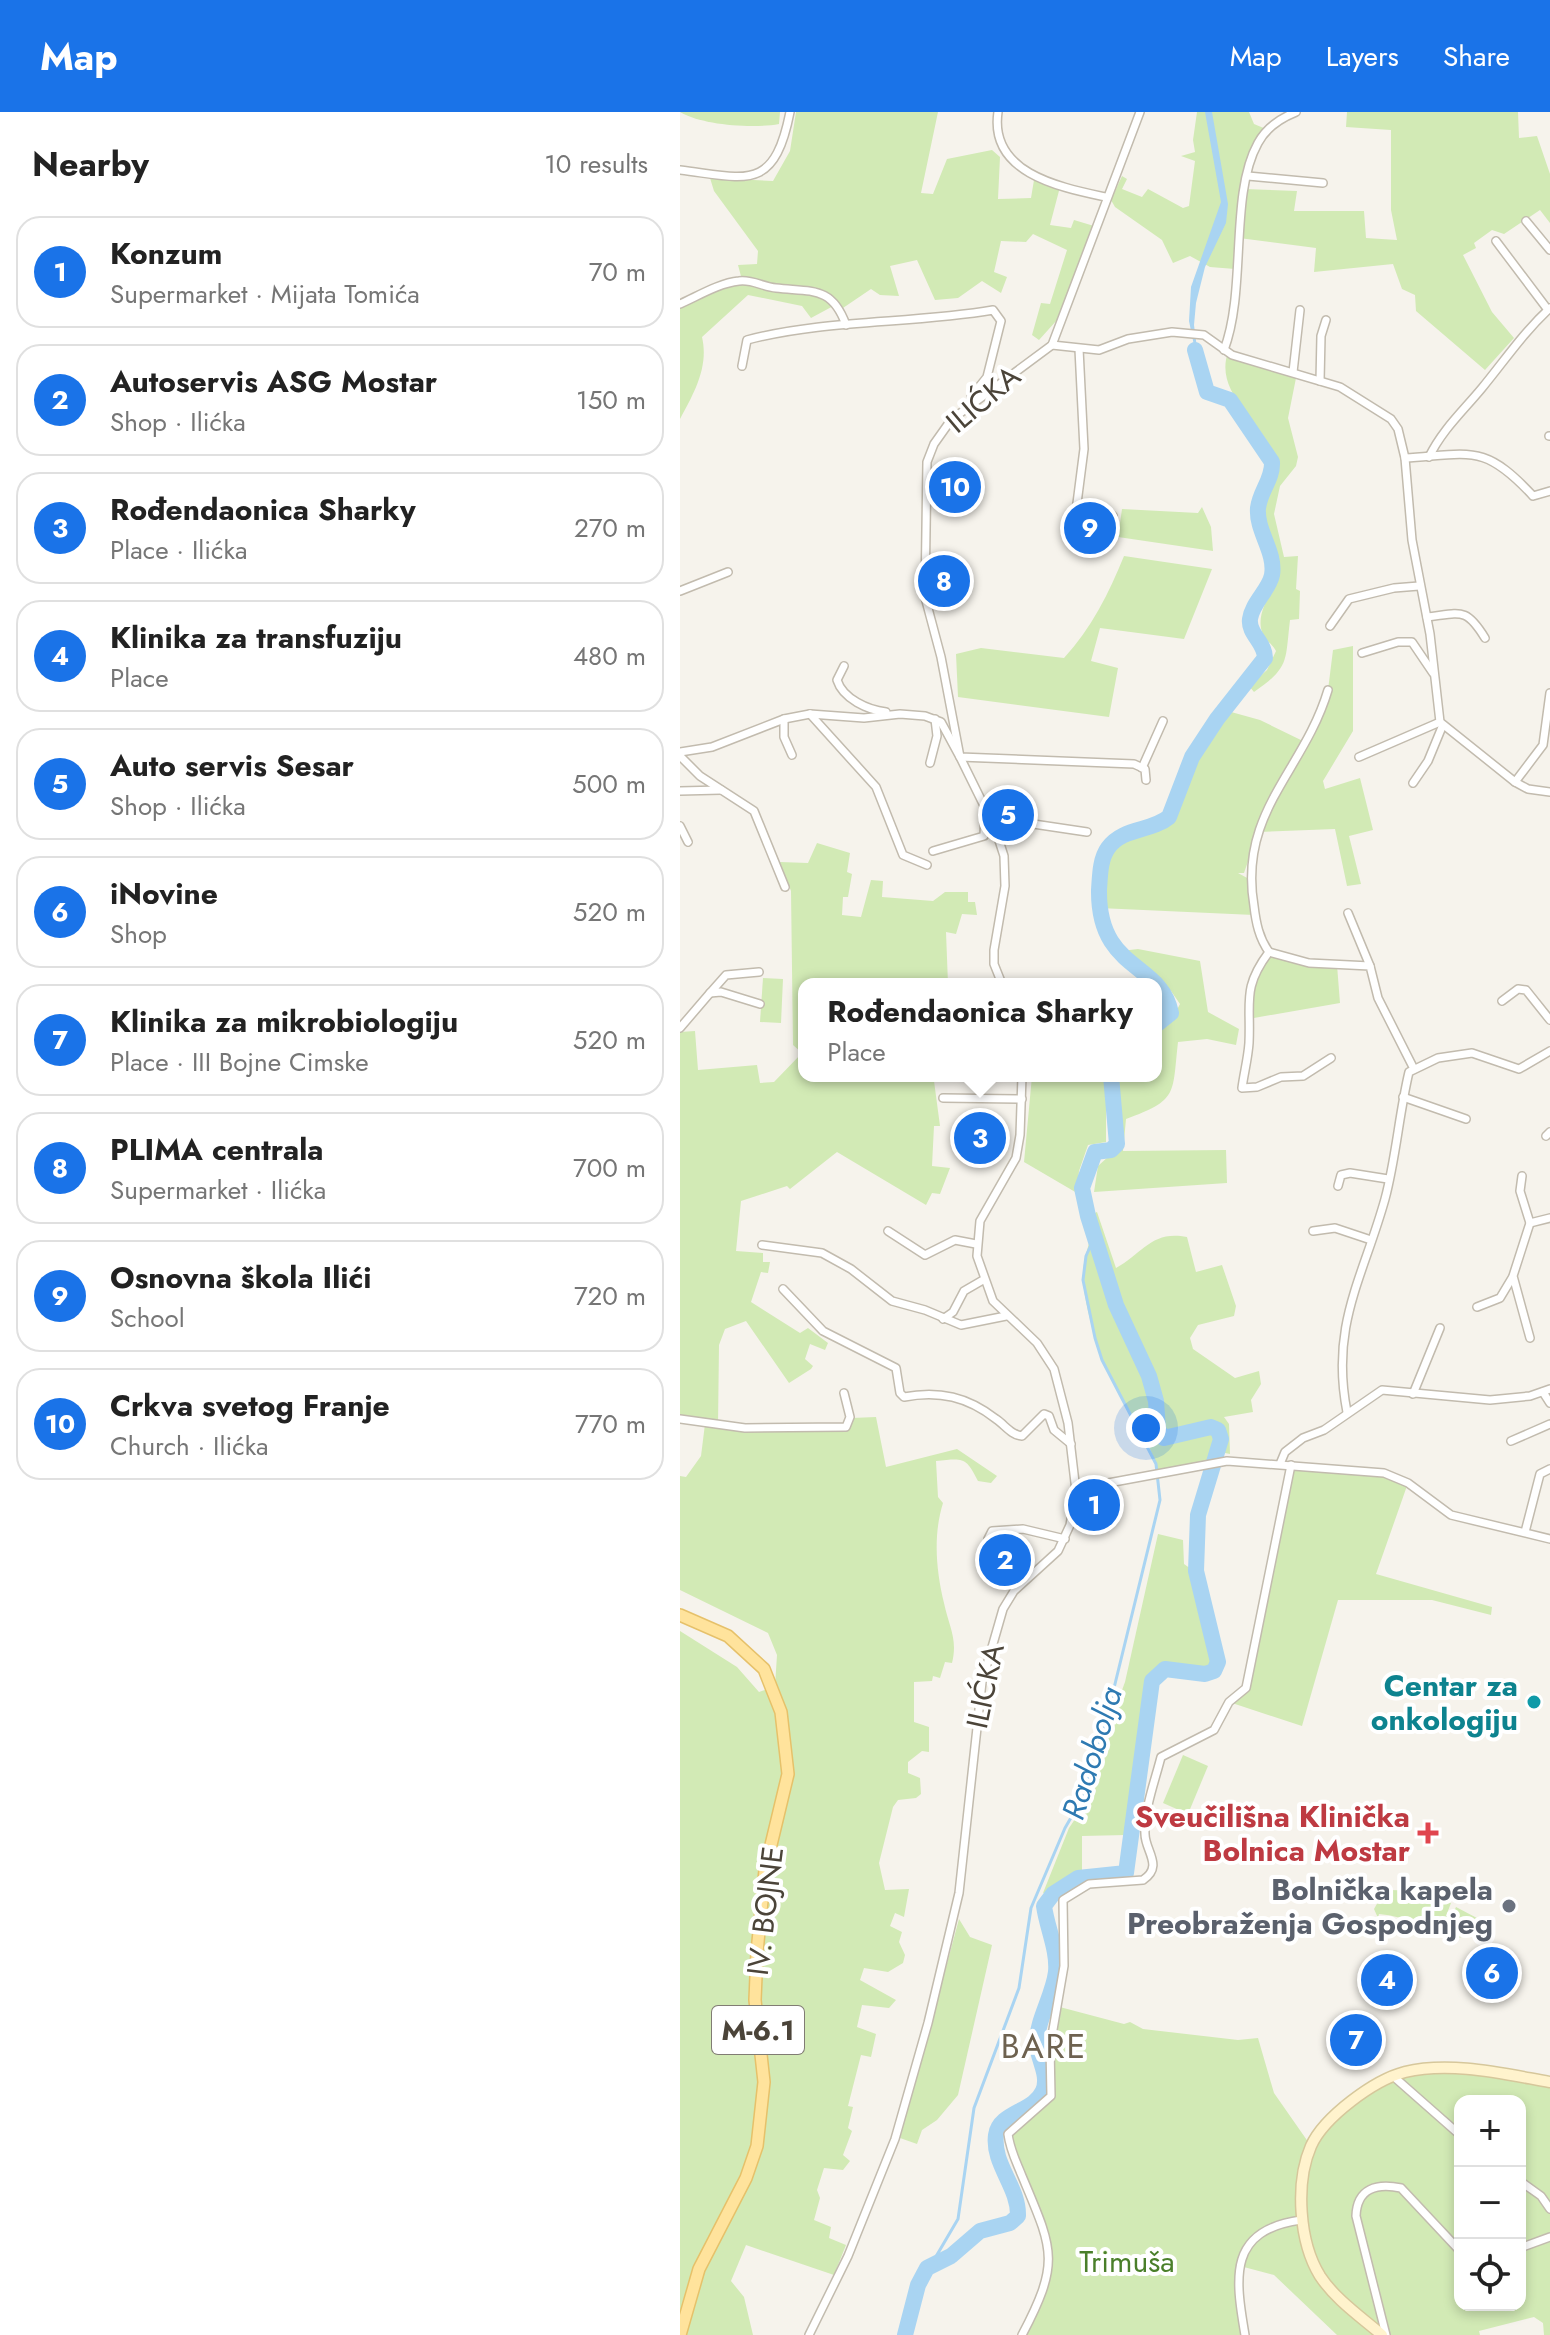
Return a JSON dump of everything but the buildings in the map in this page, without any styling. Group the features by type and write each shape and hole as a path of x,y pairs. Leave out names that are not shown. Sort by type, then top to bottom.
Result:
{"main road":[{"name":"IV. BOJNE","path":"680,1615 743,1646 764,1669 781,1712 787,1790 765,1870 755,1977 764,2082 757,2146 746,2178 699,2269 680,2335"}],"street":[{"path":"680,170 732,179 752,177 772,161 783,144 790,112"},
{"path":"998,112 996,137 1006,155 1048,183 1105,197"},
{"name":"ILIĆKA","path":"1000,978 994,964 994,950 1006,869 995,828 960,757 941,657 925,597 927,462 934,444 951,420 1052,345 1105,197 1140,112"},
{"path":"1224,350 1237,284 1248,176 1258,142 1274,124 1296,112"},
{"path":"1248,176 1323,183"},
{"path":"1526,221 1550,250"},
{"path":"1429,457 1439,435 1483,388 1520,336 1549,309 1496,241"},
{"path":"680,304 737,281 749,281 772,288 823,294 837,304 846,325"},
{"path":"1293,372 1300,310"},
{"path":"742,366 747,340 776,333 997,312 1001,321 987,377 971,397 971,407"},
{"path":"1320,381 1321,336 1326,320"},
{"path":"1052,345 1109,349 1128,339 1196,333 1224,350 1340,387 1391,419 1398,429 1405,458 1419,586 1437,679 1441,725 1428,761 1413,783"},
{"path":"1079,349 1084,449 1076,511 1113,516"},
{"path":"1405,458 1470,452 1519,477 1533,496 1550,491"},
{"path":"680,591 728,572"},
{"path":"1330,626 1349,599 1394,588 1419,586"},
{"path":"1427,617 1471,615 1485,638"},
{"path":"1362,653 1398,642 1412,642 1437,679"},
{"path":"844,666 837,680 850,698 879,712 935,719 945,728 960,757 1134,764 1148,774 1146,780"},
{"path":"1328,690 1314,728 1285,772 1251,853 1251,890 1257,928 1269,952 1319,965 1370,966"},
{"path":"1515,782 1543,745 1550,693"},
{"path":"680,754 712,747 784,719 810,714 864,718 900,714"},
{"path":"810,714 876,787 903,855 927,865"},
{"path":"784,719 784,737 792,755"},
{"path":"930,763 937,736 935,719"},
{"path":"1142,768 1163,721"},
{"path":"1359,757 1441,725"},
{"path":"1441,725 1515,782 1528,789 1550,792"},
{"path":"680,754 721,790 754,811 785,887"},
{"path":"680,791 721,790"},
{"path":"933,851 984,836 985,810"},
{"path":"995,828 1020,822 1087,832"},
{"path":"680,826 688,842"},
{"path":"1348,913 1370,966 1378,998 1414,1069"},
{"path":"1269,952 1256,966 1249,993 1249,1043 1242,1088 1257,1087 1281,1077 1303,1076 1331,1058"},
{"path":"680,1028 726,975 759,972"},
{"path":"1502,1001 1518,989 1526,990 1550,1020"},
{"path":"710,993 721,992 760,1004"},
{"path":"1347,1412 1341,1375 1342,1335 1354,1284 1371,1240 1388,1179 1403,1097 1414,1069 1438,1058 1472,1053 1519,1069 1550,1051"},
{"name":"ILIĆKA","path":"809,2335 848,2256 895,2139 924,2039 959,1893 982,1682 1003,1609 1014,1591 1058,1551 1065,1539 1076,1489 1059,1382 1049,1358 993,1301 983,1280 976,1244 980,1221 1016,1158 1022,1082"},
{"path":"1403,1097 1466,1119"},
{"path":"943,1098 1022,1099"},
{"path":"1338,1186 1341,1175 1350,1173 1388,1179"},
{"path":"1477,1307 1505,1294 1513,1276 1530,1223 1520,1191 1522,1176"},
{"path":"1530,1223 1550,1218"},
{"path":"1313,1231 1335,1228 1371,1240"},
{"path":"888,1231 925,1255 933,1254 955,1240 976,1244"},
{"path":"762,1245 822,1253 838,1260 892,1301 961,1325 1006,1316"},
{"path":"1513,1276 1530,1338"},
{"path":"943,1319 953,1312 964,1291 983,1280"},
{"path":"783,1289 823,1331 896,1368 900,1393 904,1397 941,1393 961,1399 989,1413 1014,1435 1022,1436 1044,1414 1049,1416 1054,1430 1071,1444"},
{"path":"1413,1394 1440,1328"},
{"path":"1280,1464 1285,1452 1303,1438 1330,1427 1382,1390 1490,1400 1547,1390 1550,1403"},
{"path":"680,1419 745,1428 846,1427 850,1417 844,1393"},
{"path":"1511,1441 1550,1424"},
{"path":"1076,1489 1227,1461 1384,1473 1408,1483 1451,1515 1550,1539"},
{"path":"1022,2335 1042,2294 1051,2257 1014,2160 1008,2134 1051,2096 1050,2047 1064,1966 1063,1900 1089,1884 1143,1880 1152,1870 1152,1855 1144,1836 1161,1757 1214,1730 1229,1702 1246,1688 1291,1465"},
{"path":"1525,1532 1540,1474 1550,1469"},
{"path":"990,1553 988,1539 992,1531 1023,1529 1065,1539"},
{"path":"1384,2335 1322,2278 1312,2259 1301,2220 1311,2147 1354,2099 1393,2076 1433,2068 1550,2082"},
{"path":"1393,2076 1454,2130"},
{"path":"1526,2185 1550,2206"},
{"path":"1384,2335 1360,2237 1357,2205 1371,2187 1401,2188 1454,2245"},
{"path":"1245,2335 1239,2289 1242,2251 1249,2241 1269,2230 1301,2220"},
{"path":"1526,2246 1549,2236"}],"green space":[{"path":"680,112 780,112 779,124 755,126 714,123"},
{"path":"796,112 938,112 921,193 933,194 947,159 992,150 1000,157 998,199 1031,198 1035,174 1060,187 1050,225 1071,228 1074,220 1094,226 1057,320 1039,340 1032,335 1041,303 1050,304 1067,250 1033,234 1026,242 1001,241 994,272 1007,277 1001,293 982,281 958,298 935,300 917,260 890,266 899,296 880,295 871,289 840,310 837,304 811,318 802,306 748,295 702,337 702,369 680,419 680,304 742,280 738,265 757,264 758,251 714,191 710,178 773,181 790,151"},
{"path":"1197,112 1249,112 1254,124 1266,129 1256,143 1245,189 1297,191 1294,211 1364,211 1366,238 1397,240 1391,210 1391,130 1346,127 1347,112 1518,112 1519,138 1537,136 1550,174 1550,223 1540,210 1504,234 1492,230 1474,243 1476,248 1463,255 1492,312 1514,338 1485,370 1416,311 1415,295 1402,289 1393,264 1314,272 1316,248 1239,238 1235,269 1210,267 1190,256 1173,263 1162,240 1115,207 1111,200 1122,176 1127,179 1122,189 1142,197 1148,189 1183,208 1189,206 1195,161 1181,156 1195,152 1193,140"},
{"path":"1228,352 1297,373 1288,418 1298,457 1296,466 1280,486 1274,514 1284,557 1298,556 1296,589 1300,591 1299,619 1290,620 1286,655 1280,669 1254,692 1249,686 1267,670 1276,651 1263,635 1261,623 1264,605 1279,570 1278,554 1265,515 1276,462 1267,442 1240,405 1227,380 1225,367"},
{"path":"1202,507 1211,527 1213,551 1118,537 1122,509 1198,513"},
{"path":"1124,556 1212,569 1184,639 1100,628 1091,661 1118,668 1109,717 958,697 956,654 981,648 1064,658 1098,610"},
{"path":"1353,646 1353,731 1323,781 1325,789 1360,778 1373,830 1349,836 1361,884 1347,886 1335,829 1258,832 1244,873 1238,873 1249,879 1254,915 1099,908 1101,873 1107,853 1122,837 1169,817 1192,757 1224,710 1260,720 1305,742 1328,690 1333,650"},
{"path":"817,843 850,853 847,872 852,874 848,897 843,897 842,915 861,917 871,880 883,881 882,897 933,901 945,892 968,892 968,902 975,902 977,915 962,914 956,934 946,932 948,978 798,978 798,1049 793,1045 791,891 780,862 808,863"},
{"path":"1138,949 1200,961 1208,1012 1239,1029 1236,1045 1207,1039 1178,1042 1170,1093 1156,1106 1126,1119 1123,1151 1226,1150 1227,1183 1094,1192 1098,1166 1120,1146 1118,1082 1162,1082 1162,1028 1170,1023 1180,1004 1162,984 1162,978 1155,978 1121,951"},
{"path":"1269,952 1337,965 1340,1003 1248,1019 1249,993"},
{"path":"763,978 783,979 781,1023 760,1022"},
{"path":"695,1031 698,1070 757,1065 760,1083 774,1082 798,1057 798,1082 934,1082 940,1126 934,1126 932,1166 950,1168 940,1194 932,1193 926,1205 837,1152 790,1189 787,1186 741,1201 736,1251 763,1253 763,1262 770,1262 768,1273 761,1272 751,1302 800,1333 808,1328 828,1343 825,1350 810,1344 805,1359 813,1366 789,1383 746,1321 725,1329 719,1345 718,1425 846,1427 852,1418 876,1417 886,1467 957,1449 997,1476 991,1483 978,1481 963,1461 936,1461 938,1497 943,1503 938,1527 938,1565 954,1655 952,1663 945,1662 940,1678 933,1676 932,1681 914,1682 914,1722 929,1727 929,1752 922,1751 908,1762 908,1773 920,1778 921,1794 916,1798 898,1800 893,1807 879,1863 885,1890 909,1889 904,1917 895,1913 890,1926 902,1932 899,1942 905,1955 903,1963 888,1972 864,1968 860,1980 896,2000 889,2008 862,2005 857,2027 876,2034 871,2057 861,2055 848,2106 853,2107 848,2128 852,2131 843,2155 850,2161 843,2170 824,2168 817,2190 820,2198 814,2220 831,2227 829,2238 846,2245 834,2275 746,2245 731,2281 744,2297 753,2335 680,2335 680,1631 737,1667 759,1692 775,1686 777,1655 768,1633 680,1590 680,1476 686,1477 701,1456 705,1424 680,1419 680,1032"},
{"path":"1031,1082 1106,1082 1106,1142 1088,1145 1079,1171 1077,1193 1024,1162"},
{"path":"1097,1212 1116,1268 1148,1244 1175,1236 1187,1237 1196,1272 1222,1265 1236,1306 1234,1316 1198,1325 1190,1338 1193,1349 1235,1378 1259,1371 1261,1384 1251,1400 1253,1412 1224,1417 1229,1424 1230,1454 1220,1452 1217,1459 1209,1458 1201,1465 1158,1472 1146,1439 1102,1360 1090,1318 1083,1276 1090,1234 1088,1216"},
{"path":"1291,1465 1384,1473 1408,1483 1376,1574 1492,1607 1491,1615 1432,1600 1338,1600 1302,1726 1229,1702 1243,1691"},
{"path":"1158,1534 1183,1540 1184,1564 1191,1569 1214,1661 1211,1667 1204,1668 1169,1666 1154,1669 1148,1684 1126,1835 1082,1836 1082,1873 1053,1891 1043,1893 1069,1828 1090,1797 1099,1753 1125,1682"},
{"path":"1183,1755 1208,1766 1188,1814 1163,1803"},
{"path":"1390,1890 1422,1891 1451,1903 1446,1916 1451,1918 1456,1907 1494,1927 1491,1935 1473,1933 1453,1940 1399,1918 1379,1914 1378,1918 1374,1909 1382,1895"},
{"path":"959,1919 970,1937 992,1945 958,2095 937,2120 922,2130 917,2144 900,2138"},
{"name":"Trimuša","path":"1056,2006 1124,2024 1130,2022 1143,2029 1238,2040 1258,2038 1274,2093 1311,2146 1365,2090 1433,2068 1550,2082 1550,2335 1544,2335 1543,2323 1534,2317 1479,2331 1480,2335 1337,2335 1274,2275 1240,2266 1245,2335 1022,2335 1042,2294 1051,2257 1008,2134 1051,2096"}],"water":[{"path":"1205,112 1212,112 1228,204 1226,223 1205,267 1196,303 1194,325 1197,348 1206,367 1199,370 1189,321 1191,287 1221,202"}],"waterway":[{"name":"Radobolja","path":"1149,978 1119,951 1108,936 1101,917 1099,890 1105,852 1121,836 1169,817 1192,757 1217,719 1265,658 1250,619 1272,575 1271,558 1258,517 1272,462 1230,400 1207,392 1195,350"},
{"name":"Radobolja","path":"1162,992 1171,1013 1162,1020"},
{"name":"Radobolja","path":"905,2335 918,2285 927,2268 951,2256 980,2231 1010,2223 1018,2216 1014,2195 998,2156 996,2135 1003,2121 1039,2098 1045,2085 1037,2043 1056,1964 1044,1906 1053,1894 1078,1878 1126,1873 1152,1681 1165,1669 1205,1674 1214,1671 1218,1662 1196,1571 1198,1515 1221,1439 1218,1430 1211,1427 1164,1438 1158,1430 1156,1401 1149,1376 1116,1305 1082,1188 1095,1152 1111,1150 1117,1144 1112,1082"},
{"name":"Radobolja","path":"931,2265 958,2219 974,2108 1019,1988 1031,1908 1065,1828 1087,1790 1091,1758 1103,1733 1160,1500 1156,1464 1102,1360 1095,1338 1083,1280 1086,1256 1094,1238"}],"place":[{"name":"Crkva svetog Franje","path":"955,487"},
{"name":"Osnovna škola Ilići","path":"1090,528"},
{"name":"PLIMA centrala","path":"944,581"},
{"name":"Auto servis Sesar","path":"1008,815"},
{"name":"Rođendaonica Sharky","path":"980,1138"},
{"name":"Konzum","path":"1094,1505"},
{"name":"Autoservis ASG Mostar","path":"1005,1560"},
{"name":"Centar za onkologiju","path":"1534,1702"},
{"name":"Sveučilišna Klinička Bolnica Mostar","path":"1428,1833"},
{"name":"Bolnička kapela Preobraženja Gospodnjeg","path":"1509,1906"},
{"name":"iNovine","path":"1492,1973"},
{"name":"Klinika za transfuziju","path":"1387,1980"},
{"name":"Klinika za mikrobiologiju","path":"1356,2040"}],"district":[{"name":"BARE","path":"1044,2046"}]}
